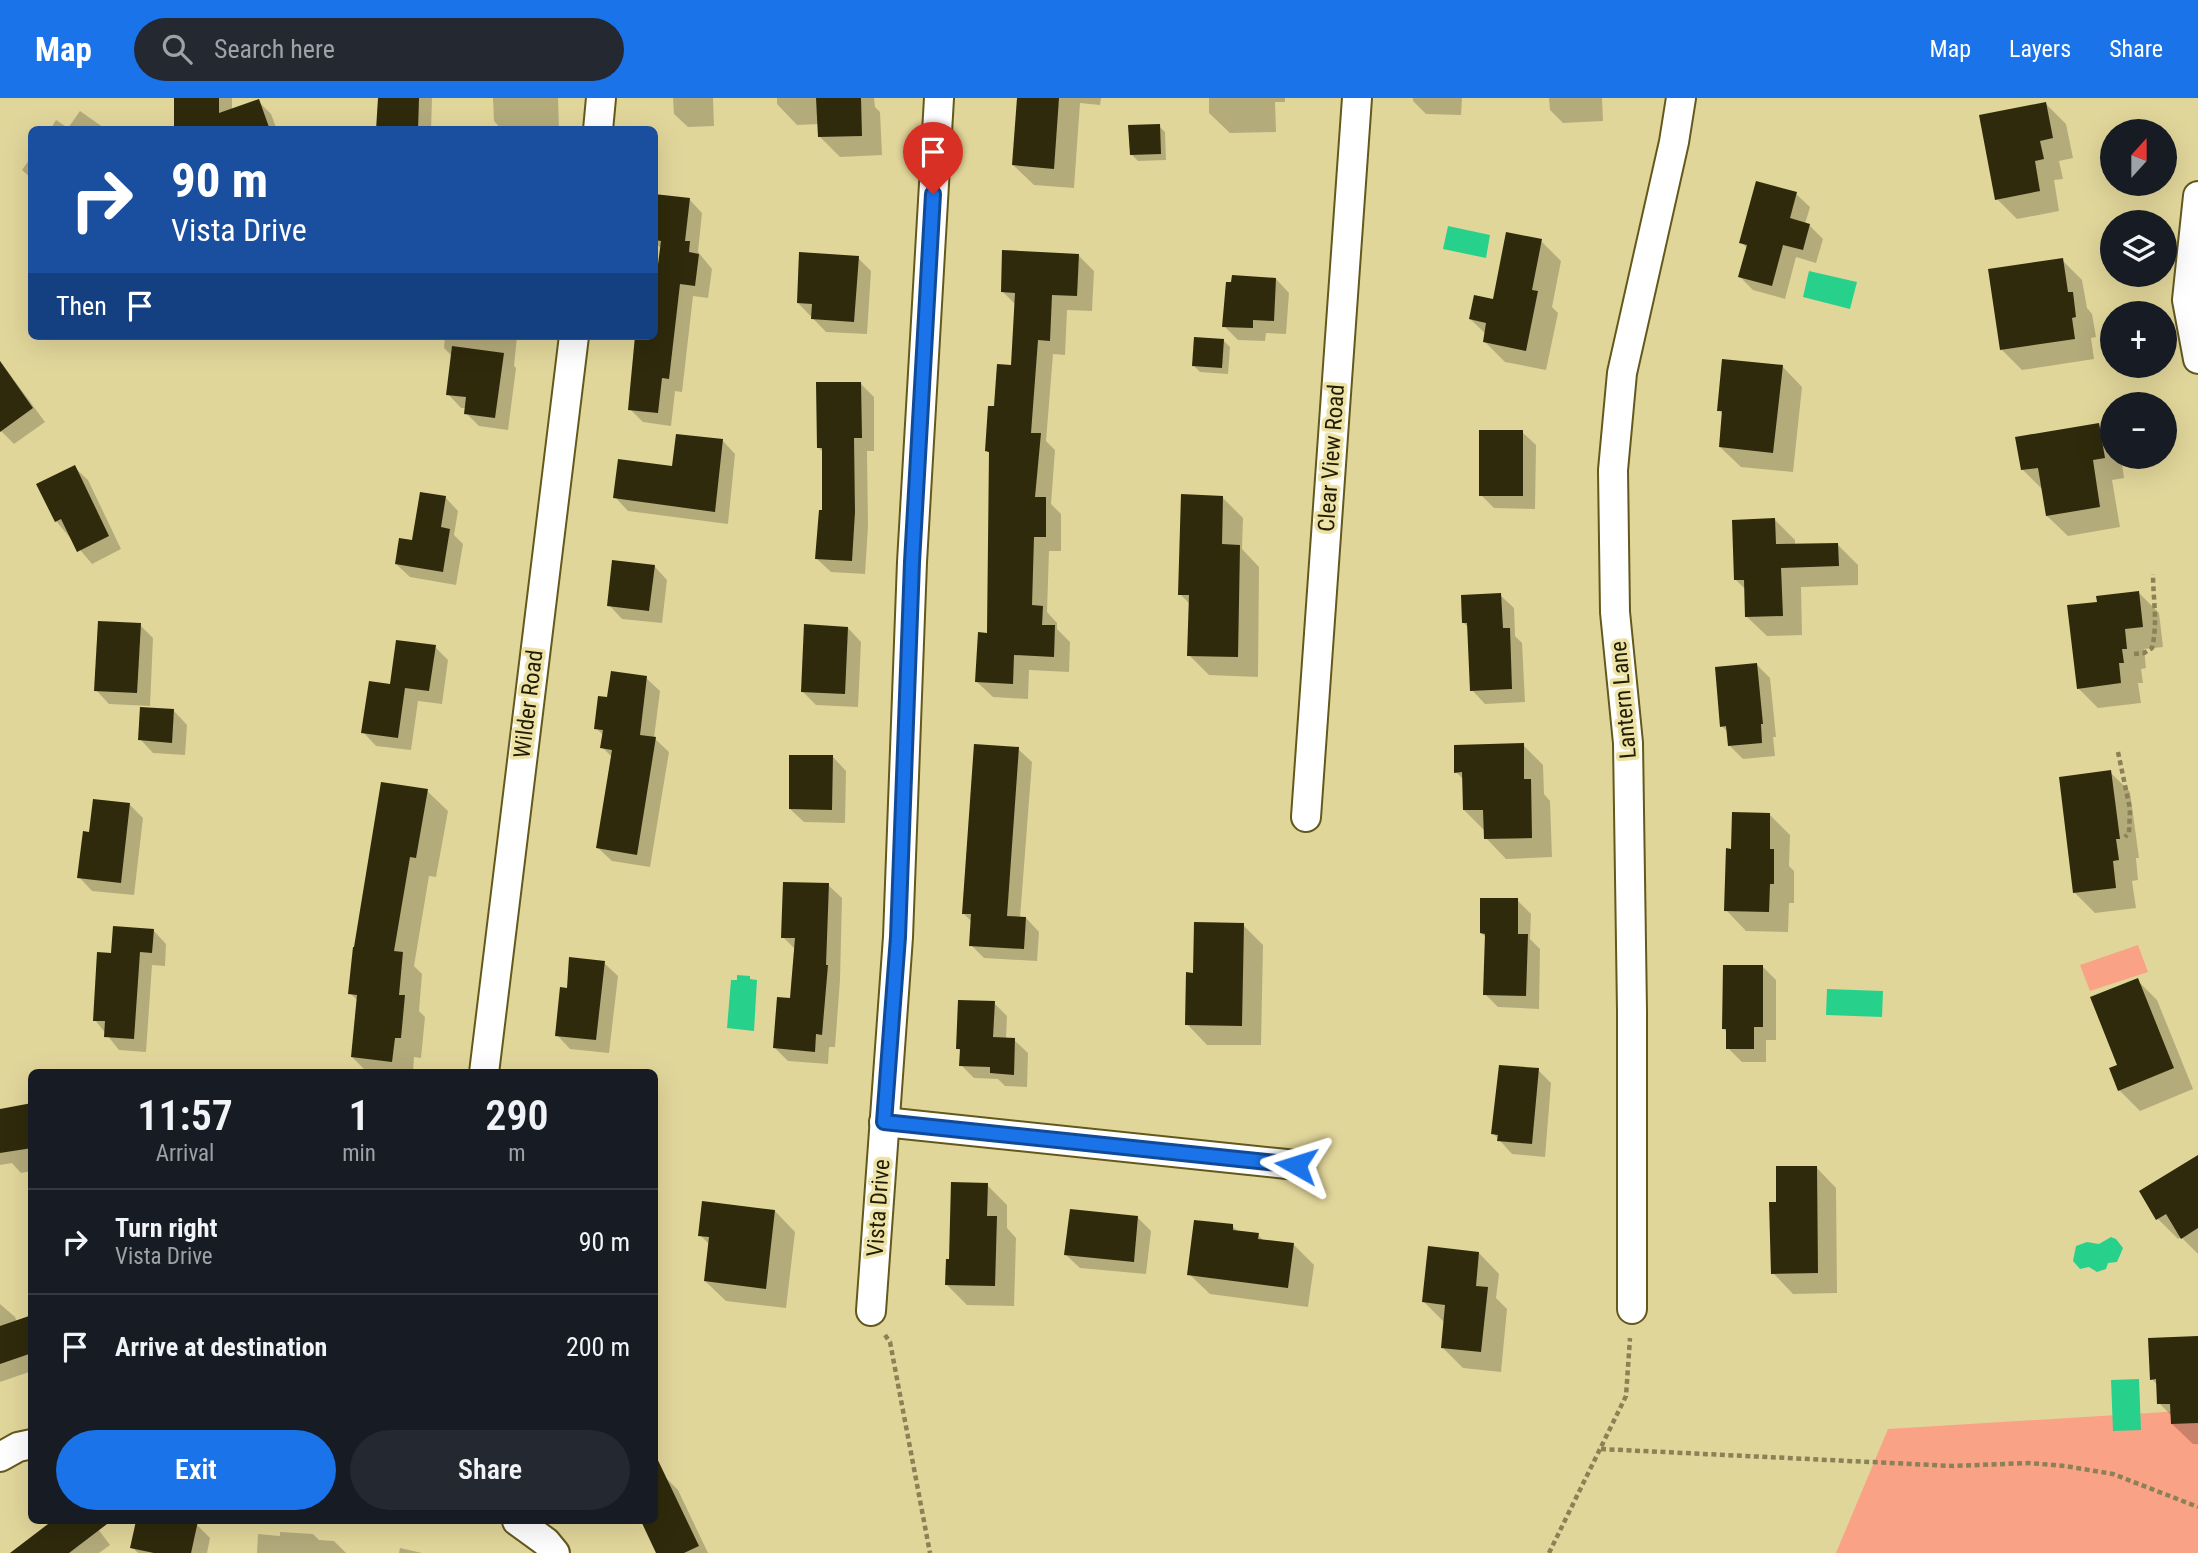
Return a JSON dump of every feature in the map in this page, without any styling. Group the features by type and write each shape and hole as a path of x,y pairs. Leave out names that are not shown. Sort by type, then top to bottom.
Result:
{"street":[{"path":"598,126 601,98"},
{"name":"Vista Drive","path":"871,1311 898,937 912,562 939,98"},
{"name":"Clear View Road","path":"1306,817 1357,98"},
{"name":"Lantern Lane","path":"1632,1309 1632,1011 1628,743 1615,612 1612,470 1622,373 1674,142 1681,98"},
{"path":"2198,196 2187,300 2198,359"},
{"name":"Wilder Road","path":"484,1069 574,340"},
{"path":"884,1122 1296,1165"},
{"path":"0,1457 28,1445"},
{"path":"521,1524 546,1542 555,1553"}],"path":[{"path":"2134,654 2144,653 2152,648 2157,629 2153,597 2154,574"},
{"path":"2118,752 2130,809 2129,833 2125,837"},
{"path":"1549,1553 1626,1396 1632,1309"},
{"path":"871,1311 890,1342 930,1553"},
{"path":"1601,1449 1953,1466 2029,1463 2065,1465 2113,1474 2198,1507"}],"shaded area":[{"path":"1448,226 1490,235 1486,258 1443,249"},
{"path":"1809,271 1857,282 1850,309 1803,297"},
{"path":"2138,945 2148,972 2090,991 2080,965"},
{"path":"737,975 750,976 750,979 757,980 754,1031 727,1028 731,980 737,980"},
{"path":"1827,989 1883,991 1882,1017 1826,1015"},
{"path":"2111,1237 2123,1248 2117,1262 2108,1263 2106,1269 2097,1272 2089,1267 2080,1269 2073,1261 2076,1246 2087,1242 2099,1244"},
{"path":"2139,1379 2141,1430 2113,1431 2111,1380"},
{"path":"2198,1410 2198,1553 1836,1553 1888,1429"}],"building":[{"path":"174,98 219,98 219,113 259,99 269,126 174,126"},
{"path":"378,98 419,98 418,126 376,126"},
{"path":"816,98 861,98 862,136 818,137"},
{"path":"1017,98 1059,98 1054,169 1012,165"},
{"path":"2046,102 2053,138 2040,141 2044,159 2035,161 2040,191 1995,200 1979,115"},
{"path":"1160,124 1161,154 1130,155 1128,125"},
{"path":"1756,181 1797,192 1790,218 1810,224 1803,250 1783,245 1772,286 1738,277 1747,245 1739,243"},
{"path":"658,194 690,198 685,241 690,241 689,252 699,254 695,286 680,284 669,379 662,378 658,413 628,410 635,340 658,340 658,264 661,241 658,241"},
{"path":"1506,232 1542,239 1532,290 1538,291 1526,351 1483,342 1486,323 1469,319 1474,295 1493,299"},
{"path":"1002,250 1079,254 1077,296 1052,295 1050,341 1038,340 1031,433 1041,433 1035,497 1046,497 1046,537 1034,537 1032,605 1043,606 1042,625 1055,625 1054,657 1014,655 1013,684 975,682 978,632 987,633 989,452 985,451 988,406 994,406 997,364 1011,365 1015,293 1001,292"},
{"path":"799,252 859,256 854,322 811,319 812,304 797,303"},
{"path":"2063,258 2068,292 2073,292 2076,317 2072,318 2075,339 2000,350 1988,269"},
{"path":"1232,275 1276,278 1274,321 1253,320 1253,328 1222,327 1226,282 1231,282"},
{"path":"1194,337 1224,339 1222,368 1192,366"},
{"path":"452,346 504,353 495,418 464,414 466,397 446,395"},
{"path":"1722,359 1783,365 1773,453 1719,447 1722,411 1717,411"},
{"path":"0,361 33,408 0,432"},
{"path":"816,382 861,382 862,438 854,438 855,512 852,561 815,559 819,510 822,510 822,448 817,448"},
{"path":"2099,423 2100,459 2093,460 2100,507 2046,516 2038,468 2021,470 2015,437"},
{"path":"1479,430 1523,430 1523,496 1479,496"},
{"path":"676,434 723,439 715,512 613,498 618,459 672,466"},
{"path":"75,465 109,536 77,552 61,519 55,522 36,484"},
{"path":"420,492 446,496 441,527 450,529 443,572 395,564 399,538 412,540"},
{"path":"1181,494 1223,496 1222,544 1240,545 1238,657 1187,656 1189,595 1178,595"},
{"path":"1775,518 1776,544 1838,543 1839,566 1781,568 1783,616 1745,617 1744,580 1734,580 1732,520"},
{"path":"612,560 655,565 649,611 607,606"},
{"path":"2139,591 2143,627 2125,629 2127,649 2122,649 2124,663 2119,663 2121,683 2077,689 2067,605 2097,602 2096,596"},
{"path":"1501,593 1503,628 1510,628 1512,689 1470,691 1467,623 1462,623 1461,595"},
{"path":"98,621 141,623 137,693 94,691"},
{"path":"804,624 848,627 845,694 801,692"},
{"path":"396,640 436,645 429,691 405,688 398,738 361,733 369,681 390,684"},
{"path":"1757,663 1763,724 1762,743 1728,746 1726,726 1720,727 1715,667"},
{"path":"611,671 647,676 640,735 656,737 637,855 596,848 612,750 600,748 603,730 594,729 598,696 607,697"},
{"path":"140,707 174,709 172,743 138,740"},
{"path":"1524,743 1524,779 1531,779 1532,838 1484,839 1483,810 1463,810 1462,772 1454,773 1454,745"},
{"path":"974,744 1019,747 1007,916 1026,917 1024,949 969,946 971,914 962,914"},
{"path":"789,755 833,755 832,810 789,809"},
{"path":"2111,770 2120,839 2116,839 2119,860 2113,861 2116,888 2073,893 2059,777"},
{"path":"381,782 428,789 416,858 410,857 394,951 403,952 399,995 405,995 401,1038 395,1038 392,1062 351,1057 357,995 348,994 353,947"},
{"path":"93,799 130,803 121,883 77,878 83,831 89,832"},
{"path":"1732,812 1770,813 1774,884 1770,884 1769,912 1724,911 1726,848 1731,849"},
{"path":"783,882 829,883 828,965 822,1035 816,1034 815,1052 773,1048 777,997 790,998 795,938 781,938"},
{"path":"1480,898 1518,898 1518,934 1528,934 1526,996 1483,995 1485,934 1480,933"},
{"path":"1194,922 1244,923 1242,1026 1185,1025 1186,972 1193,973"},
{"path":"113,926 154,929 152,953 140,952 134,1039 104,1037 105,1021 93,1021 97,952 111,953"},
{"path":"569,957 605,961 596,1040 555,1036 560,987 567,988"},
{"path":"1723,965 1763,965 1763,1027 1754,1027 1754,1049 1726,1049 1726,1029 1722,1029"},
{"path":"2138,978 2174,1068 2118,1091 2109,1068 2117,1065 2090,997"},
{"path":"958,1000 995,1001 993,1037 1015,1038 1014,1075 990,1073 990,1067 959,1066 960,1049 956,1049"},
{"path":"1499,1065 1539,1068 1532,1144 1497,1141 1498,1135 1491,1134"},
{"path":"28,1104 28,1149 0,1153 0,1109"},
{"path":"2198,1155 2198,1228 2181,1239 2166,1214 2156,1220 2139,1191"},
{"path":"1776,1166 1817,1166 1818,1273 1771,1274 1769,1202 1776,1202"},
{"path":"951,1182 988,1183 987,1216 997,1216 995,1286 945,1285 946,1259 949,1259"},
{"path":"702,1201 775,1210 766,1289 704,1281 709,1237 698,1236"},
{"path":"1070,1209 1138,1216 1134,1262 1064,1255"},
{"path":"1194,1220 1233,1224 1233,1230 1259,1233 1258,1239 1294,1243 1288,1288 1187,1275"},
{"path":"1428,1246 1479,1252 1476,1286 1488,1287 1481,1352 1441,1348 1445,1305 1422,1302"},
{"path":"28,1316 28,1354 0,1364 0,1326"},
{"path":"2198,1336 2198,1423 2171,1424 2170,1404 2157,1404 2156,1379 2150,1380 2148,1338"},
{"path":"658,1460 699,1546 684,1553 656,1553 642,1524 658,1524"},
{"path":"48,1524 107,1524 69,1553 10,1553"},
{"path":"135,1524 197,1524 191,1553 154,1553 130,1548"}],"route":[{"path":"933,194 912,562 898,937 884,1122 1296,1165"}]}
